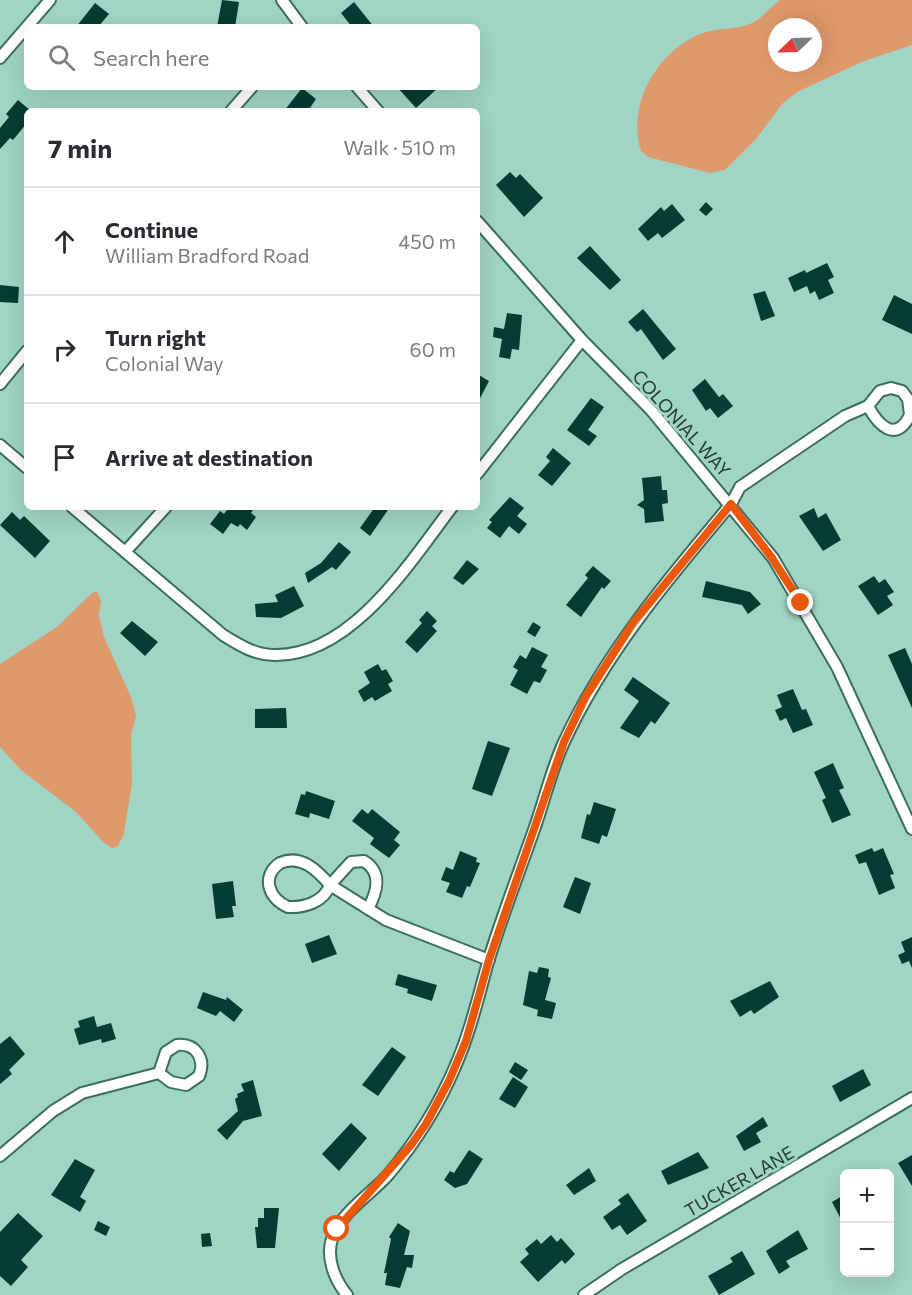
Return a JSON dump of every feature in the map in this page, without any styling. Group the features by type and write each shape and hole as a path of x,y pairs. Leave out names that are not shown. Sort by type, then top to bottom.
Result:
{"street":[{"path":"29,24 50,0"},
{"path":"282,0 300,24"},
{"path":"0,57 24,30"},
{"path":"234,108 249,90"},
{"path":"360,90 375,108"},
{"name":"COLONIAL WAY","path":"480,224 582,340 651,410 731,504 772,558 815,626 837,667 912,829"},
{"path":"480,470 582,340"},
{"path":"0,384 24,355"},
{"path":"347,1295 333,1271 331,1258 333,1237 348,1214 395,1166 426,1124 464,1048 489,960 564,742 586,696 633,623 731,504 740,487 844,416 868,406"},
{"path":"0,445 24,465"},
{"path":"76,510 223,635 256,652 283,655 326,641 357,620 393,582 450,510"},
{"path":"125,552 162,510"},
{"path":"368,909 377,884 374,871 367,862 359,860 351,862 330,885 318,900 292,907 284,905 275,898 268,880 276,865 293,860 313,867 330,885 368,909 392,922 489,960"},
{"path":"0,1156 53,1111 82,1092 159,1072"},
{"name":"TUCKER LANE","path":"584,1295 632,1263 912,1098"}],"shaded area":[{"path":"780,0 912,0 912,45 864,61 797,92 782,104 756,139 725,170 710,173 648,157 641,151 638,115 649,81 660,65 672,52 703,33 740,27 760,18"},
{"path":"97,591 101,601 99,615 104,637 131,697 136,716 131,735 132,782 124,834 118,846 112,848 103,842 76,812 21,770 0,747 0,664 57,627 92,593"}],"building":[{"path":"222,0 239,2 235,24 218,24"},
{"path":"354,2 372,24 350,24 341,13"},
{"path":"95,3 109,14 101,24 78,24"},
{"path":"300,90 305,90 316,99 310,108 286,108"},
{"path":"400,90 436,90 416,108"},
{"path":"18,100 27,108 24,108 24,127 13,140 10,138 0,149 0,128 9,117 6,114"},
{"path":"510,172 516,178 520,174 543,198 524,217 496,185"},
{"path":"706,202 713,209 706,216 699,210"},
{"path":"672,204 685,220 662,238 658,233 648,241 638,229 661,207 664,211"},
{"path":"590,246 621,280 610,290 577,258"},
{"path":"827,263 834,277 828,280 834,293 819,300 815,291 810,294 807,286 794,292 788,278"},
{"path":"0,285 19,287 18,303 0,302"},
{"path":"765,291 775,316 761,321 753,294"},
{"path":"894,295 912,304 912,334 882,320"},
{"path":"643,309 676,349 663,360 641,329 637,332 628,322"},
{"path":"507,313 522,315 519,350 512,349 510,359 499,357 502,339 493,337 494,327 504,329"},
{"path":"480,376 489,381 480,398"},
{"path":"705,379 719,397 723,394 733,406 718,418 710,408 706,411 692,390"},
{"path":"591,398 604,407 588,430 597,436 589,446 567,430"},
{"path":"553,448 571,463 552,486 538,475 550,461 546,457"},
{"path":"661,476 662,490 667,490 668,503 662,504 664,521 645,523 644,509 637,505 644,500 642,478"},
{"path":"510,497 524,508 517,516 527,524 519,534 509,526 500,538 487,528 492,522 489,520"},
{"path":"814,508 818,518 826,513 841,540 823,551 799,516"},
{"path":"227,510 253,510 251,513 256,517 247,530 240,524 238,527 231,523 223,534 210,524 220,511 224,514"},
{"path":"373,510 388,510 370,536 360,528"},
{"path":"12,512 20,520 24,516 50,541 35,558 0,525"},
{"path":"339,542 351,552 336,570 332,567 308,583 305,573 321,563"},
{"path":"467,560 479,569 463,585 453,578"},
{"path":"593,566 611,581 604,589 602,587 581,617 566,605 588,578 585,575"},
{"path":"874,576 879,583 885,579 894,592 887,596 893,605 878,615 858,586"},
{"path":"706,581 750,592 761,604 748,614 742,605 702,597"},
{"path":"294,586 304,606 281,618 256,617 255,604 278,602 275,595"},
{"path":"427,611 437,621 432,626 437,631 417,653 405,642 422,623 419,620"},
{"path":"132,621 158,642 145,656 120,633"},
{"path":"533,622 541,627 535,637 527,632"},
{"path":"532,647 548,655 541,667 547,670 540,683 534,681 527,694 510,685 518,670 513,667 520,655 526,659"},
{"path":"905,648 912,664 912,708 888,655"},
{"path":"378,664 382,671 386,669 393,681 388,684 392,691 375,701 372,697 364,702 358,691 370,683 364,672"},
{"path":"633,677 670,703 655,724 651,721 639,738 620,728 639,701 624,690"},
{"path":"793,689 802,710 806,709 813,725 793,733 786,718 780,721 775,710 782,707 777,695"},
{"path":"286,708 287,728 255,728 255,709"},
{"path":"488,741 510,748 492,796 472,789"},
{"path":"833,763 844,788 839,790 851,815 832,823 822,800 826,798 814,772"},
{"path":"306,791 335,801 329,819 310,813 309,818 295,814 301,794 305,795"},
{"path":"594,802 616,809 607,837 602,835 599,844 581,838 587,814 590,815"},
{"path":"362,809 368,814 372,809 400,832 394,840 400,845 389,858 370,844 374,838 352,821"},
{"path":"872,848 874,852 883,848 894,874 890,875 895,888 879,895 866,862 859,864 855,855"},
{"path":"460,851 477,858 476,862 480,863 470,887 467,886 462,898 446,892 450,883 441,880 446,867 453,870"},
{"path":"575,877 591,883 580,914 563,907"},
{"path":"233,881 236,906 232,906 234,917 216,919 212,884"},
{"path":"329,935 337,954 312,963 305,944"},
{"path":"912,937 912,968 909,961 902,964 898,955 905,952 901,942"},
{"path":"539,967 549,969 548,977 551,978 545,1000 556,1003 552,1019 537,1016 538,1010 523,1005 529,971 537,973"},
{"path":"398,974 437,985 432,1001 407,993 408,989 395,985"},
{"path":"770,981 779,997 754,1014 751,1010 740,1017 730,1001"},
{"path":"203,992 226,1000 227,997 243,1010 234,1022 220,1011 216,1016 197,1008"},
{"path":"94,1016 97,1027 111,1023 116,1039 102,1043 101,1039 79,1045 74,1029 80,1027 78,1021"},
{"path":"10,1036 25,1054 9,1070 12,1074 0,1084 0,1044"},
{"path":"392,1047 406,1057 378,1096 362,1085"},
{"path":"515,1062 528,1070 521,1080 509,1072"},
{"path":"863,1069 871,1085 840,1102 832,1086"},
{"path":"513,1077 528,1087 515,1108 499,1099"},
{"path":"253,1080 262,1116 243,1121 227,1140 217,1130 238,1111 235,1099 238,1097 237,1094 244,1091 241,1084"},
{"path":"763,1117 768,1126 756,1133 761,1142 744,1151 736,1136"},
{"path":"351,1123 367,1138 339,1171 322,1154"},
{"path":"469,1150 483,1159 467,1184 455,1188 444,1180 450,1171 454,1173"},
{"path":"698,1152 709,1168 668,1185 661,1171"},
{"path":"912,1155 912,1186 898,1163"},
{"path":"75,1159 95,1170 80,1197 86,1201 80,1212 51,1195"},
{"path":"589,1168 596,1181 574,1195 566,1185"},
{"path":"628,1193 647,1221 627,1235 620,1225 612,1230 603,1217 621,1204 618,1200"},
{"path":"840,1197 840,1217 832,1202"},
{"path":"264,1208 279,1208 275,1248 257,1248 255,1227 258,1227 258,1218 264,1218"},
{"path":"18,1213 43,1236 21,1260 28,1267 11,1286 0,1276 0,1232"},
{"path":"98,1221 110,1227 106,1236 94,1230"},
{"path":"398,1223 410,1231 404,1255 414,1255 412,1268 407,1267 400,1288 385,1285 387,1273 384,1273 391,1239 389,1237"},
{"path":"798,1230 808,1249 786,1261 790,1267 779,1274 766,1251"},
{"path":"210,1233 212,1246 202,1247 201,1234"},
{"path":"551,1235 557,1242 561,1238 575,1254 565,1264 562,1260 538,1282 520,1262 529,1254 525,1249 537,1239 541,1244"},
{"path":"742,1251 755,1274 719,1295 708,1276 733,1262 730,1258"}],"route":[{"path":"337,1229 348,1214 395,1166 411,1145 426,1124 449,1081 466,1041 489,960 564,742 586,696 633,623 731,504 759,539 801,603"}]}
